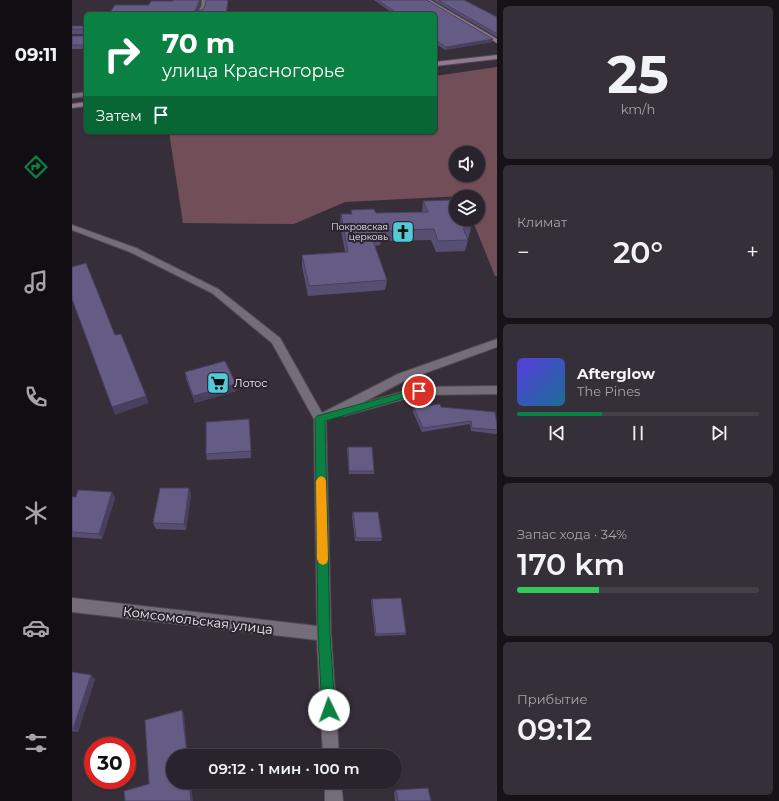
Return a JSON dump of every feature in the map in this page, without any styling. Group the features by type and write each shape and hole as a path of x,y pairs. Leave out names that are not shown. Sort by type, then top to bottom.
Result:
{"main road":[{"path":"427,0 497,41"},
{"path":"437,64 497,57"},
{"path":"72,106 84,104"}],"street":[{"path":"200,12 204,0"},
{"path":"72,96 84,94"},
{"path":"72,226 133,250 215,291 276,340 320,419 324,634 331,749"},
{"path":"320,419 402,377 497,343"},
{"path":"320,419 419,391 497,390"},
{"name":"Комсомольская улица","path":"72,605 324,634"},
{"path":"333,789 334,801"}],"shaded area":[{"path":"497,67 497,276 495,276 475,226 485,226 485,190 449,190 449,197 345,202 294,224 183,223 169,134 437,134 437,76"}],"building":[{"path":"200,0 195,11 203,10 206,0 228,0 226,12 110,12 115,5 149,5 151,1"},
{"path":"378,0 427,0 493,39 446,47 437,41 437,12 395,12"},
{"path":"438,0 464,0 497,17 497,34"},
{"path":"72,26 84,26 84,29 72,29"},
{"path":"72,36 84,36 84,45 72,45"},
{"path":"449,200 449,226 470,226 471,228 463,228 468,240 438,241 434,229 381,231 382,235 371,235 387,280 309,286 302,255 348,252 341,214 352,214 351,210 374,209 376,213 428,212 423,201"},
{"path":"86,263 115,335 121,334 146,396 112,407 72,299 72,267"},
{"path":"225,361 236,384 193,396 185,372"},
{"path":"440,404 441,407 495,412 497,430 472,428 471,421 423,428 414,408"},
{"path":"249,419 251,451 206,454 206,422"},
{"path":"348,447 372,447 374,471 349,471"},
{"path":"160,488 189,488 184,524 153,523"},
{"path":"78,490 112,492 99,534 72,532 72,497 76,497"},
{"path":"353,512 378,512 382,538 356,538"},
{"path":"401,598 406,633 376,634 372,599"},
{"path":"72,672 91,675 73,729 72,729"},
{"path":"182,710 186,749 166,749 166,789 190,789 191,801 125,801 124,791 136,789 136,788 149,784 145,720"},
{"path":"428,788 431,801 398,801 396,790"}],"slow traffic":[{"path":"321,481 323,559"}],"place":[{"name":"Покровская церковь","path":"403,232"},
{"name":"Лотос","path":"218,383"}],"route":[{"path":"329,710 324,634 320,419 419,391"}]}
